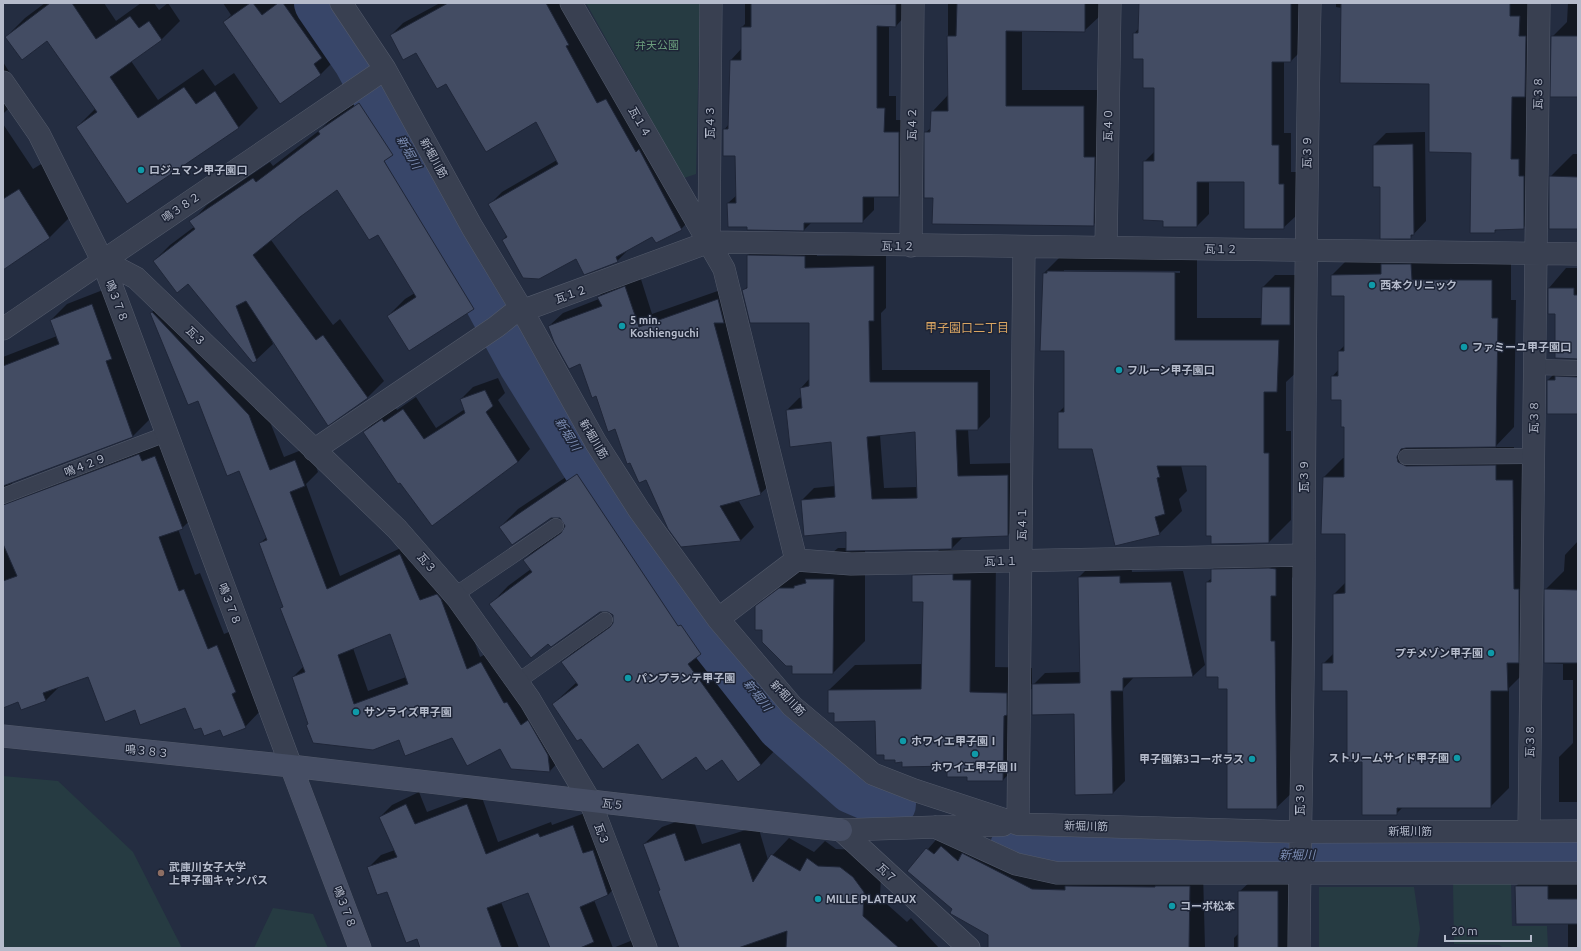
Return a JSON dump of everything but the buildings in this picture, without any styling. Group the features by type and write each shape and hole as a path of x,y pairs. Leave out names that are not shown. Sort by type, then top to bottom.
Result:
{"street":[{"name":"新堀川筋","path":"341,3 373,77 472,227 510,317 596,443 639,510 718,619 792,706 873,774 914,790 1018,824 1299,854 1529,831 1578,831"},
{"name":"瓦１４","path":"572,3 724,269 796,560"},
{"name":"瓦４３","path":"709,242 711,3"},
{"name":"瓦４２","path":"911,246 913,3"},
{"name":"瓦４０","path":"1106,247 1110,3"},
{"name":"瓦３９","path":"1299,948 1304,555 1305,250 1310,3"},
{"name":"瓦３８","path":"1529,831 1539,3"},
{"name":"鳴３８２","path":"3,329 102,260 373,77"},
{"name":"鳴３７８","path":"3,82 39,134 102,260 360,948"},
{"name":"瓦１２","path":"314,450 510,317 709,242 911,246 1106,247 1578,254"},
{"name":"瓦４１","path":"1018,824 1024,247"},
{"name":"瓦３","path":"102,260 136,278 397,529 455,595 517,682 590,801 646,948"},
{"name":"瓦１１","path":"796,560 851,564 1304,555"},
{"path":"718,619 796,560"},
{"name":"鳴３８３","path":"3,736 291,766"},
{"name":"瓦５","path":"291,766 841,830 1018,824"},
{"path":"935,827 1016,864 1057,873 1299,854 1578,873"},
{"name":"瓦７","path":"841,830 969,948"}],"lane":[{"path":"1534,367 1578,368"},
{"name":"鳴４２９","path":"3,496 166,434"},
{"path":"1406,457 1534,456"},
{"path":"455,595 556,526"},
{"path":"517,682 605,620"}],"green space":[{"name":"弁天公園","path":"586,3 700,3 696,174 684,178"},
{"path":"3,776 58,781 133,852 182,948 3,948"},
{"path":"1511,881 1512,926 1547,926 1548,948 1504,948 1499,945 1454,944 1453,882"},
{"path":"1319,887 1414,887 1420,929 1417,948 1319,948"},
{"path":"273,908 313,914 328,948 254,948"}],"waterway":[{"name":"新堀川","path":"320,3 359,60 524,363 624,524 782,725 853,788 890,804"},
{"name":"新堀川","path":"1016,847 1081,855 1578,853"}],"place":[{"name":"ロジュマン甲子園口","path":"141,170"},
{"name":"西本クリニック","path":"1372,285"},
{"name":"5 min. Koshienguchi","path":"622,326"},
{"name":"ファミーユ甲子園口","path":"1464,347"},
{"name":"フルーン甲子園口","path":"1119,370"},
{"name":"プチメゾン甲子園","path":"1491,653"},
{"name":"パンプランテ甲子園","path":"628,678"},
{"name":"サンライズ甲子園","path":"356,712"},
{"name":"ホワイエ甲子園Ⅰ","path":"903,741"},
{"name":"ホワイエ甲子園Ⅱ","path":"975,754"},
{"name":"ストリームサイド甲子園","path":"1457,758"},
{"name":"甲子園第3コーポラス","path":"1252,759"},
{"name":"武庫川女子大学 上甲子園キャンパス","path":"161,873"},
{"name":"MILLE PLATEAUX","path":"818,899"},
{"name":"コーポ松本","path":"1172,906"}],"district":[{"name":"甲子園口二丁目","path":"967,327"}]}
